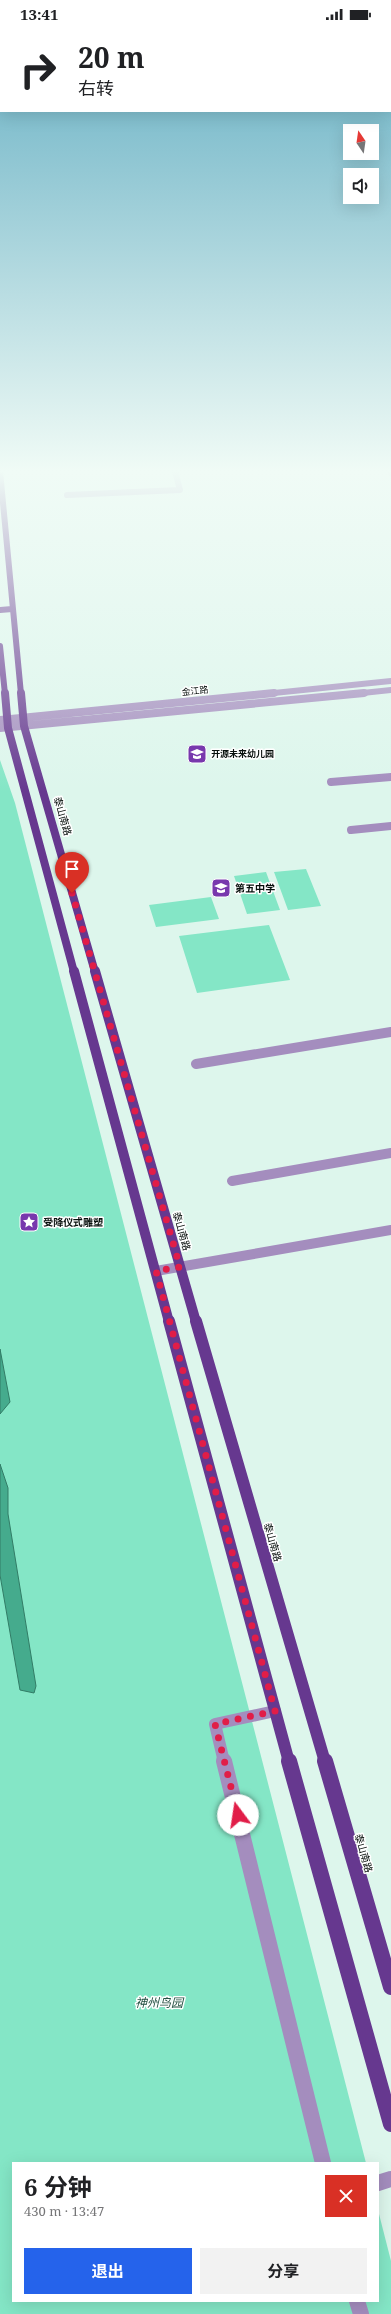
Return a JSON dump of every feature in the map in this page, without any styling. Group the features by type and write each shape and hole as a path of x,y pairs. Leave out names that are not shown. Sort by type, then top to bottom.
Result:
{"main road":[{"name":"泰山南路","path":"9,578 23,722 180,1267 391,1987"},
{"path":"0,610 12,609"},
{"path":"0,646 4,724 156,1271 275,1711 391,2124"}],"street":[{"name":"金江路","path":"4,724 391,681"},
{"path":"310,689 314,697"},
{"name":"金江路","path":"23,722 391,690"},
{"path":"331,782 391,777"},
{"path":"351,830 391,826"},
{"path":"196,1064 391,1032"},
{"path":"232,1180 391,1153"},
{"path":"156,1271 391,1230"},
{"path":"275,1711 215,1724 324,2162"},
{"path":"379,2183 391,2179"},
{"path":"357,2302 360,2314"}],"green space":[{"name":"神州鸟园","path":"0,760 15,803 366,2162 12,2162 12,2302 379,2302 379,2214 391,2261 391,2314 0,2314"},
{"path":"306,869 321,906 288,910 274,872"},
{"path":"266,872 280,910 247,914 234,876"},
{"path":"211,897 219,919 156,927 149,905"},
{"path":"269,925 290,980 197,993 179,936"}],"shaded area":[{"path":"0,1349 10,1402 0,1414"},
{"path":"0,1464 8,1488 8,1514 36,1686 34,1693 20,1690 0,1575"}],"place":[{"name":"开源未来幼儿园","path":"197,754"},
{"name":"第五中学","path":"221,888"},
{"name":"受降仪式雕塑","path":"29,1222"}],"route":[{"path":"72,893 180,1267 156,1271 275,1711 215,1724 238,1815"}]}
